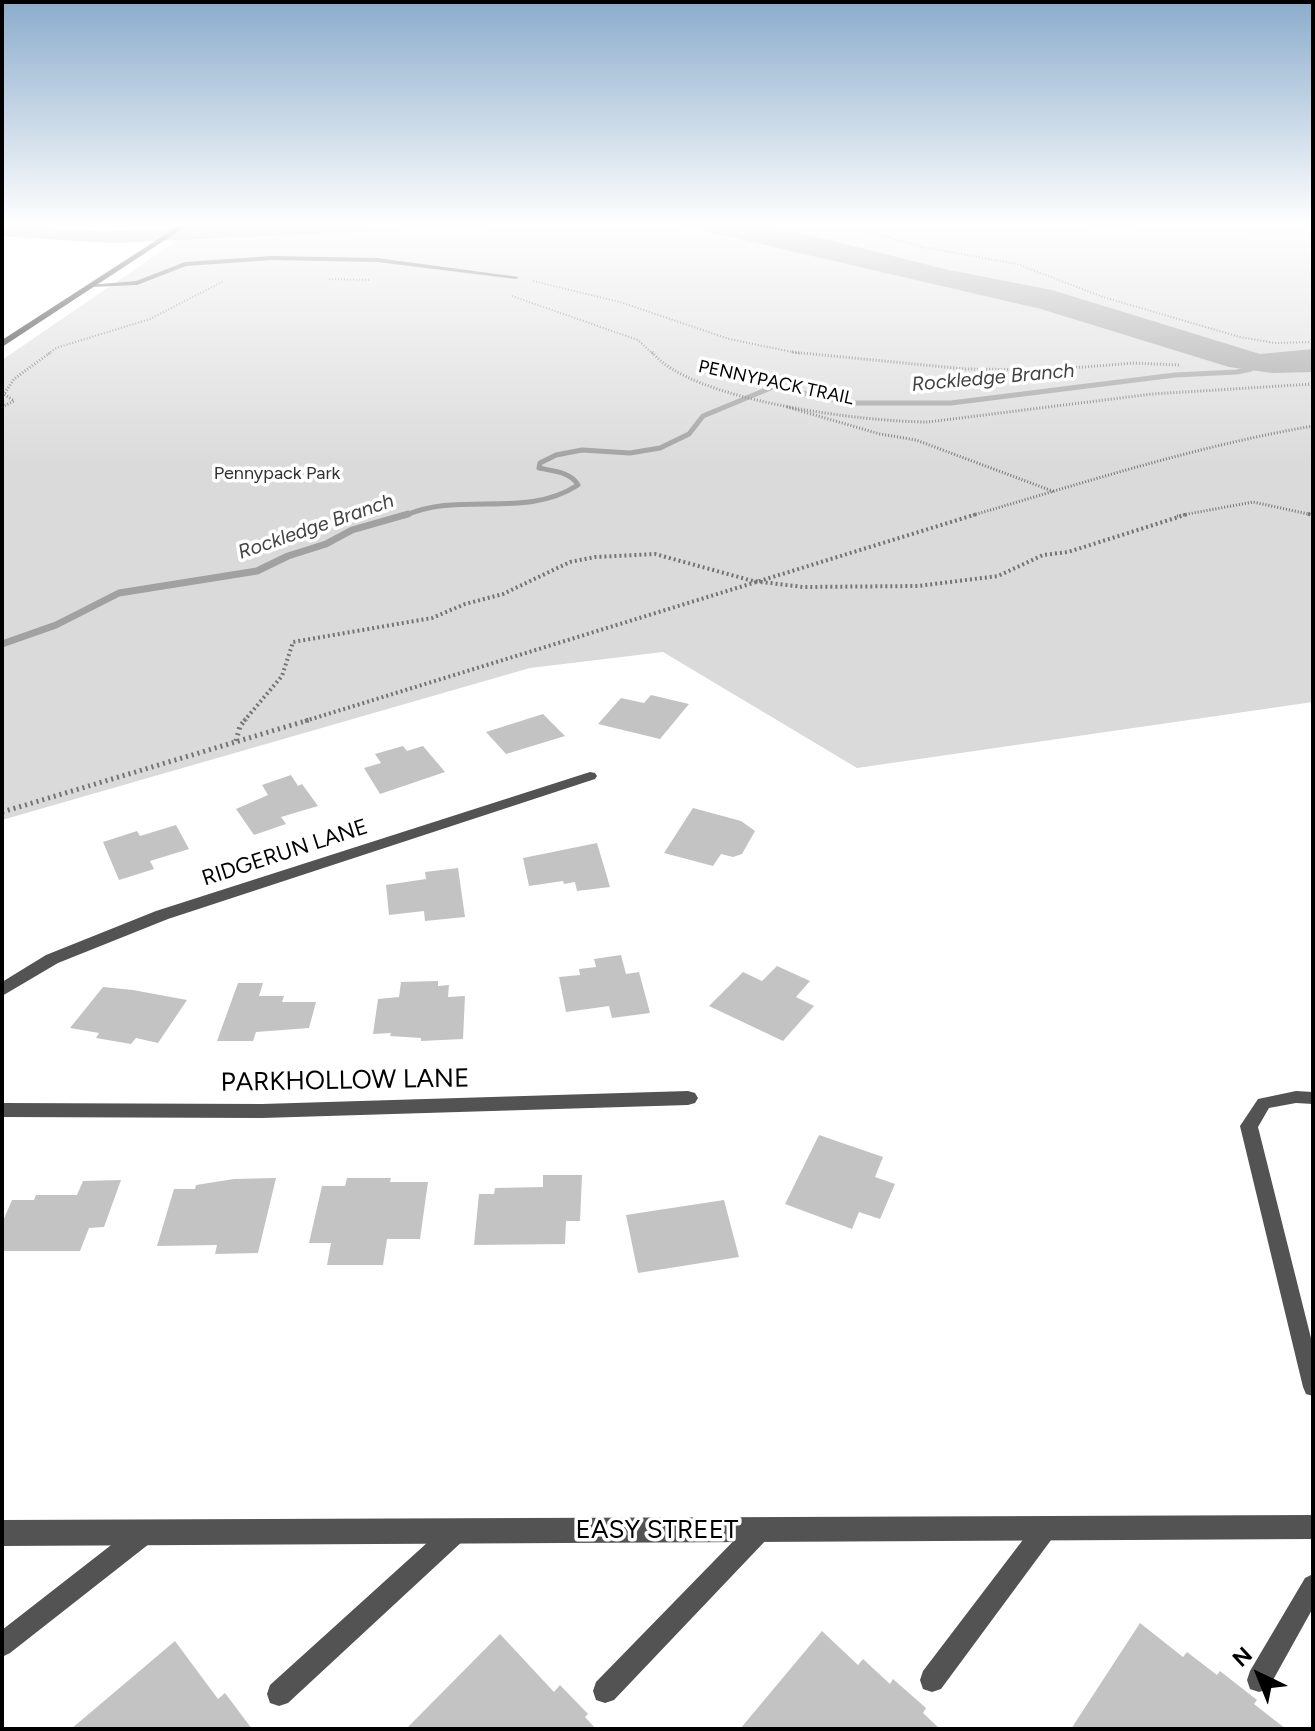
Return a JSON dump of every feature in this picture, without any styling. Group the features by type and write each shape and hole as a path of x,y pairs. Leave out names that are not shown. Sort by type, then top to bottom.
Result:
{"street":[{"path":"2,344 60,306"},
{"name":"RIDGERUN LANE","path":"2,990 52,959 162,915 590,776"},
{"name":"PARKHOLLOW LANE","path":"2,1110 262,1111 688,1098"},
{"name":"EASY STREET","path":"2,1533 1313,1527"}],"lane":[{"path":"1313,1098 1296,1097 1264,1103 1249,1126 1313,1387"},
{"path":"932,1680 1046,1528"},
{"path":"605,1691 760,1529"},
{"path":"279,1694 457,1531"},
{"path":"2,1645 145,1533"},
{"path":"1259,1680 1313,1586"}],"path":[{"path":"2,407 14,401 4,394 14,379 51,351 150,319 173,306"},
{"name":"PENNYPACK TRAIL","path":"541,306 638,340 649,346 666,368 722,388 778,402 919,423 1161,393 1313,384"},
{"path":"631,306 729,339 808,355 965,369 1046,370 1134,363 1179,365"},
{"path":"1133,306 1240,337 1275,343 1313,342"},
{"path":"778,402 838,423 916,440 1056,492"},
{"path":"2,812 470,672 921,530 1243,438 1313,426"},
{"path":"236,741 240,726 282,676 293,642 432,618 465,604 503,594 570,562 595,557 655,554 757,582 803,587 918,586 998,576 1043,555 1068,552 1176,516 1253,502 1313,515"}],"green space":[{"name":"Pennypack Park","path":"81,306 1313,306 1313,702 857,768 663,652 530,668 2,820 2,360"}],"shaded area":[{"path":"1027,306 1103,306 1260,354 1313,349 1313,372 1272,373 1229,367"}],"building":[{"path":"651,695 689,704 660,739 598,724 621,698 644,703"},
{"path":"543,714 565,736 506,754 486,732"},
{"path":"403,746 407,751 423,746 445,772 380,794 364,768 381,763 375,754"},
{"path":"291,775 318,806 281,817 286,824 254,835 236,809 268,795 262,785"},
{"path":"693,808 741,821 755,831 742,854 733,857 721,854 713,866 664,853"},
{"path":"176,825 189,849 150,861 154,869 119,880 103,842 137,831 140,836"},
{"path":"597,843 610,887 577,891 575,882 564,884 563,881 529,886 523,858"},
{"path":"458,868 465,917 425,921 424,911 389,915 386,885 426,879 425,872"},
{"path":"621,955 626,974 639,972 650,1013 612,1018 609,1006 566,1012 559,977 580,975 579,969 596,967 594,959"},
{"path":"777,966 810,981 796,997 814,1006 783,1041 709,1006 743,972 762,981"},
{"path":"438,981 438,986 449,985 448,997 465,996 463,1039 421,1041 421,1038 390,1036 391,1033 373,1034 378,999 399,997 401,982"},
{"path":"238,983 263,983 259,996 284,996 282,1002 316,1002 309,1028 256,1032 253,1041 217,1041"},
{"path":"103,987 187,1000 158,1043 136,1038 131,1044 96,1038 99,1033 70,1028"},
{"path":"819,1135 883,1157 875,1177 895,1184 880,1219 859,1212 852,1229 785,1204"},
{"path":"543,1175 582,1175 580,1221 566,1221 565,1244 474,1245 479,1194 494,1194 495,1188 543,1187"},
{"path":"276,1178 258,1253 215,1254 217,1245 157,1246 174,1189 195,1189 196,1185 234,1179"},
{"path":"347,1178 428,1182 420,1239 387,1239 383,1265 327,1265 331,1243 309,1243 322,1186 345,1186"},
{"path":"121,1180 104,1227 89,1228 80,1251 2,1251 2,1223 12,1200 34,1200 36,1195 77,1195 83,1181"},
{"path":"724,1200 739,1257 638,1273 626,1215"},
{"path":"1140,1623 1183,1657 1187,1652 1217,1675 1220,1671 1257,1700 1254,1704 1286,1729 1071,1729"},
{"path":"822,1631 858,1665 863,1659 890,1684 893,1679 926,1708 923,1713 940,1729 740,1729"},
{"path":"500,1634 554,1692 560,1685 588,1714 585,1717 596,1729 406,1729"},
{"path":"175,1641 218,1699 225,1693 252,1729 71,1729"}],"waterway":[{"name":"Rockledge Branch","path":"404,516 447,505 514,503 557,495 578,485 566,475 539,468 540,463 556,455 582,450 630,453 660,448 689,434 703,416 773,387 851,403 951,403 1175,375 1237,372 1251,369 1256,364"},
{"name":"Rockledge Branch","path":"2,644 56,625 119,593 257,571 288,556 326,544 352,530 408,514"}]}
